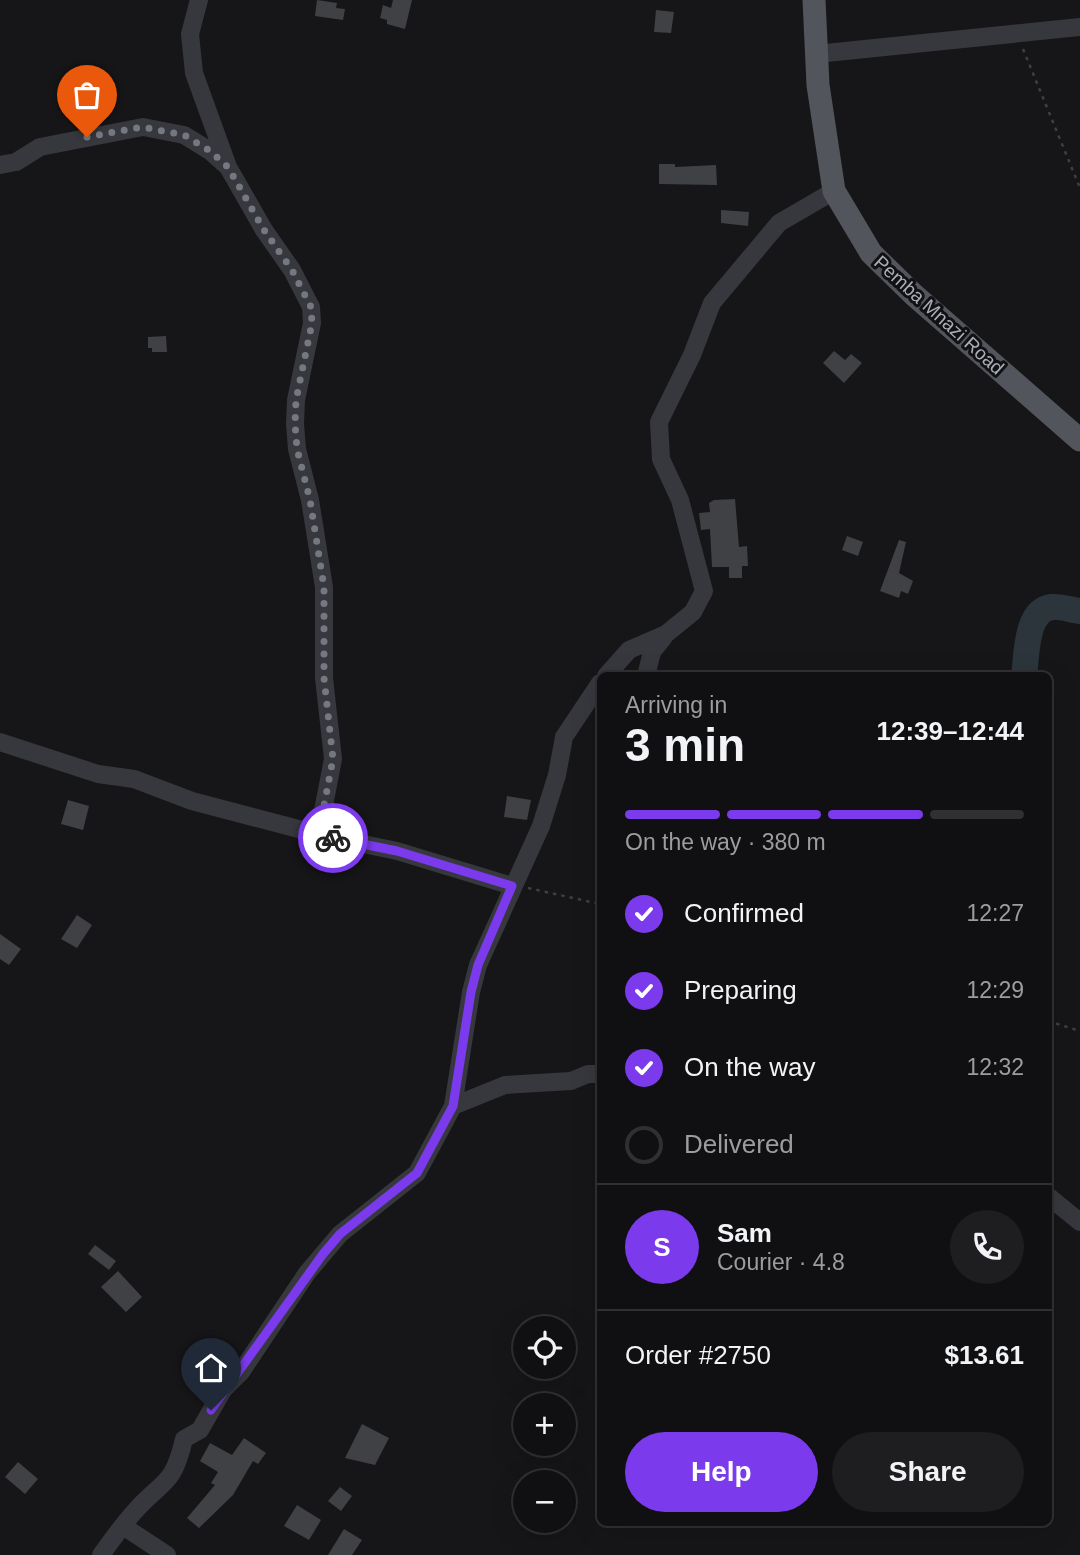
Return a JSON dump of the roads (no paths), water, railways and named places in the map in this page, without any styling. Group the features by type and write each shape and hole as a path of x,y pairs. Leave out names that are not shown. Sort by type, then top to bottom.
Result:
{"main road":[{"name":"Pemba Mnazi Road","path":"814,0 817,54 834,191 871,253 914,295 1080,440"}],"street":[{"path":"199,0 190,34 194,73 228,167 264,230 292,270 311,307 312,323 296,400 295,424 297,449 310,500 324,587 324,678 333,759 321,821 324,836"},
{"path":"817,54 1080,27"},
{"path":"0,165 16,162 40,148 142,127 184,135 210,151 228,167"},
{"path":"647,672 652,652 666,634 693,612 704,590 680,500 661,459 659,422 692,355 712,303 779,223 834,191"},
{"path":"610,672 629,650 666,634"},
{"path":"101,1555 137,1509 168,1482 177,1468 184,1439 200,1430 223,1390 241,1372 307,1273 340,1234 417,1173 453,1106 471,992 478,965 541,825 557,775 564,737 597,688"},
{"path":"0,742 98,774 134,779 192,801 324,836 397,851 512,886"},
{"path":"453,1106 505,1085 571,1081 588,1074 597,1074"},
{"path":"1052,1199 1080,1222"},
{"path":"123,1526 167,1555"}],"waterway":[{"path":"1024,672 1029,635 1037,616 1052,607 1080,611"}]}
